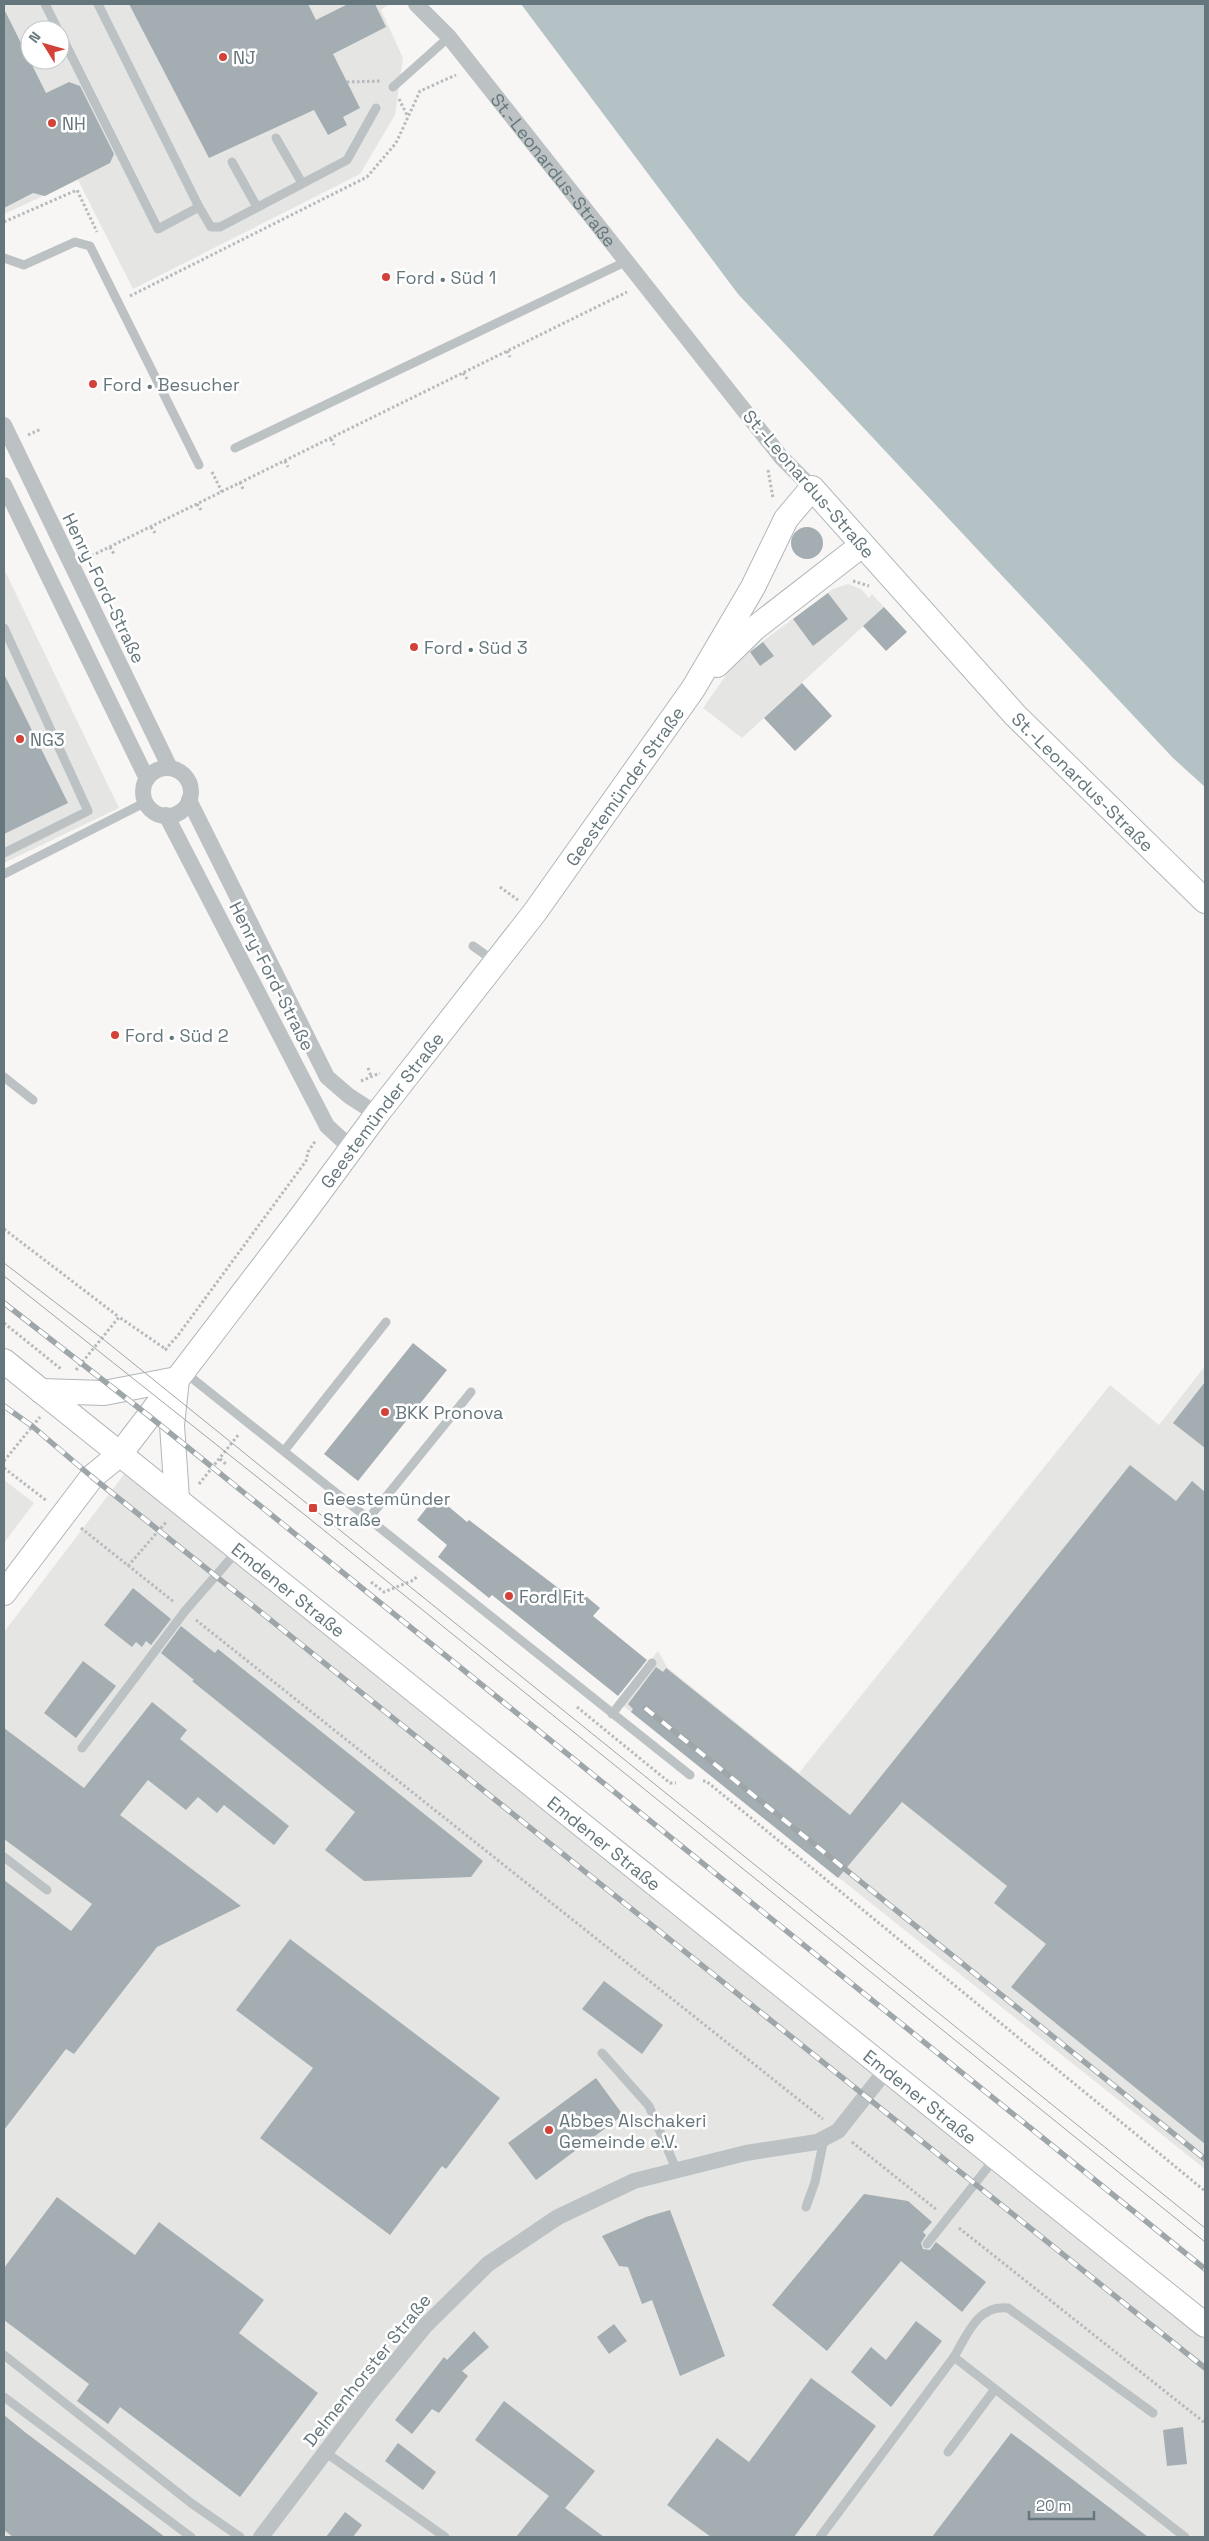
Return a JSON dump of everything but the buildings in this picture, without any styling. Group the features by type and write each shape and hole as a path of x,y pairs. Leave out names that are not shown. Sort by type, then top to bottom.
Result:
{"street":[{"name":"St.-Leonardus-Straße","path":"416,4 448,37 781,457 812,488 1016,715 1205,900"},
{"name":"St.-Leonardus-Straße","path":"431,4 448,37"},
{"name":"Henry-Ford-Straße","path":"4,425 170,768 176,770 187,780 190,786 189,800 328,1077 349,1096 377,1114"},
{"path":"4,485 148,779"},
{"name":"Geestemünder Straße","path":"4,1593 92,1477 120,1454 377,1114 497,963 693,689 753,586 786,519 812,488"},
{"name":"Geestemünder Straße","path":"693,689 755,628 862,545"},
{"path":"146,802 143,790 148,779 157,770 170,768"},
{"path":"166,815 180,812 189,800"},
{"name":"Henry-Ford-Straße","path":"146,802 154,812 166,815 327,1126 352,1149"},
{"name":"Emdener Straße","path":"4,1361 1205,2325"},
{"path":"41,1391 104,1393 180,1375 172,1425 177,1499"},
{"path":"831,2135 888,2069"},
{"name":"Delmenhorster Straße","path":"261,2537 325,2452 426,2325 488,2264 558,2217 634,2181 746,2153 817,2142 831,2135"}],"lane":[{"path":"45,4 53,20"},
{"path":"98,4 199,207 211,227 220,227 347,160 376,108"},
{"path":"393,87 448,37"},
{"path":"70,54 158,229 199,207"},
{"path":"276,138 302,183"},
{"path":"232,162 256,207"},
{"path":"4,258 24,265 74,242 90,246 199,465"},
{"path":"235,448 625,262"},
{"path":"4,628 88,811 4,853"},
{"path":"4,874 146,802"},
{"path":"473,946 497,963"},
{"path":"4,1077 33,1100"},
{"path":"284,1451 386,1322"},
{"path":"180,1375 284,1451 690,1775"},
{"path":"368,1519 470,1392"},
{"path":"82,1748 185,1611 239,1549"},
{"path":"612,1714 652,1663"},
{"path":"4,1857 47,1890"},
{"path":"602,2053 649,2106 677,2170"},
{"path":"806,2207 831,2135"},
{"path":"927,2244 996,2157"},
{"path":"820,2537 954,2356 980,2315 998,2307 1008,2308 1153,2413"},
{"path":"4,2355 190,2503 240,2537"},
{"path":"954,2356 1185,2537"},
{"path":"948,2452 995,2389"},
{"path":"4,2397 191,2537"},
{"path":"325,2452 445,2537"}],"path":[{"path":"367,177 370,182"},
{"path":"325,198 328,204"},
{"path":"282,220 284,226"},
{"path":"239,242 242,247"},
{"path":"100,552 643,284"},
{"path":"550,330 554,336"},
{"path":"507,351 510,357"},
{"path":"463,372 467,379"},
{"path":"419,395 423,401"},
{"path":"377,416 380,422"},
{"path":"331,438 334,445"},
{"path":"285,461 288,467"},
{"path":"768,471 774,495 770,504"},
{"path":"240,482 243,489"},
{"path":"197,504 201,510"},
{"path":"152,527 155,533"},
{"path":"110,547 114,554"},
{"path":"513,908 525,892"},
{"path":"368,1068 371,1076"},
{"path":"349,1096 363,1079 386,1071"},
{"path":"4,1229 119,1318 165,1350 285,1193 306,1160 308,1152 327,1126"},
{"path":"74,1372 119,1318"},
{"path":"4,1323 63,1370"},
{"path":"220,1459 227,1465"},
{"path":"128,1566 831,2135 947,2218 1205,2423"},
{"path":"411,1568 426,1581"},
{"path":"371,1582 384,1592 414,1580 418,1575"},
{"path":"569,1700 670,1783 679,1782"},
{"path":"697,1782 706,1781 1205,2191"}],"shaded area":[{"path":"4,4 389,4 381,10 403,58 395,115 360,174 133,289 78,180 4,214"},
{"path":"521,4 1205,4 1205,787 1173,758 738,294"},
{"path":"4,569 119,808 4,863"},
{"path":"848,584 861,589 869,598 872,594 884,607 742,738 703,708 736,661 833,589"},
{"path":"1205,1366 1205,2169 617,1701 658,1651 667,1667 799,1773 1110,1385 1159,1425"},
{"path":"125,1473 1205,2316 1205,2537 4,2537 4,1632"},
{"path":"4,1480 34,1503 4,1543"}],"tram line":[{"path":"4,1263 103,1339 1205,2228"},
{"path":"4,1276 305,1515 1205,2242"}],"railway":[{"path":"4,1303 149,1416 1205,2269"},
{"path":"4,1406 32,1426 92,1477 1205,2368"},
{"path":"645,1708 1205,2159"}],"place":[{"name":"NJ","path":"223,57"},
{"name":"NH","path":"52,123"},
{"name":"Ford • Süd 1","path":"386,277"},
{"name":"Ford • Besucher","path":"93,384"},
{"name":"Ford • Süd 3","path":"414,647"},
{"name":"NG3","path":"20,739"},
{"name":"Ford • Süd 2","path":"115,1035"},
{"name":"BKK Pronova","path":"385,1412"},
{"name":"Geestemünder Straße","path":"313,1508"},
{"name":"Ford Fit","path":"509,1596"},
{"name":"Abbes Alschakeri Gemeinde e.V.","path":"549,2130"}]}
